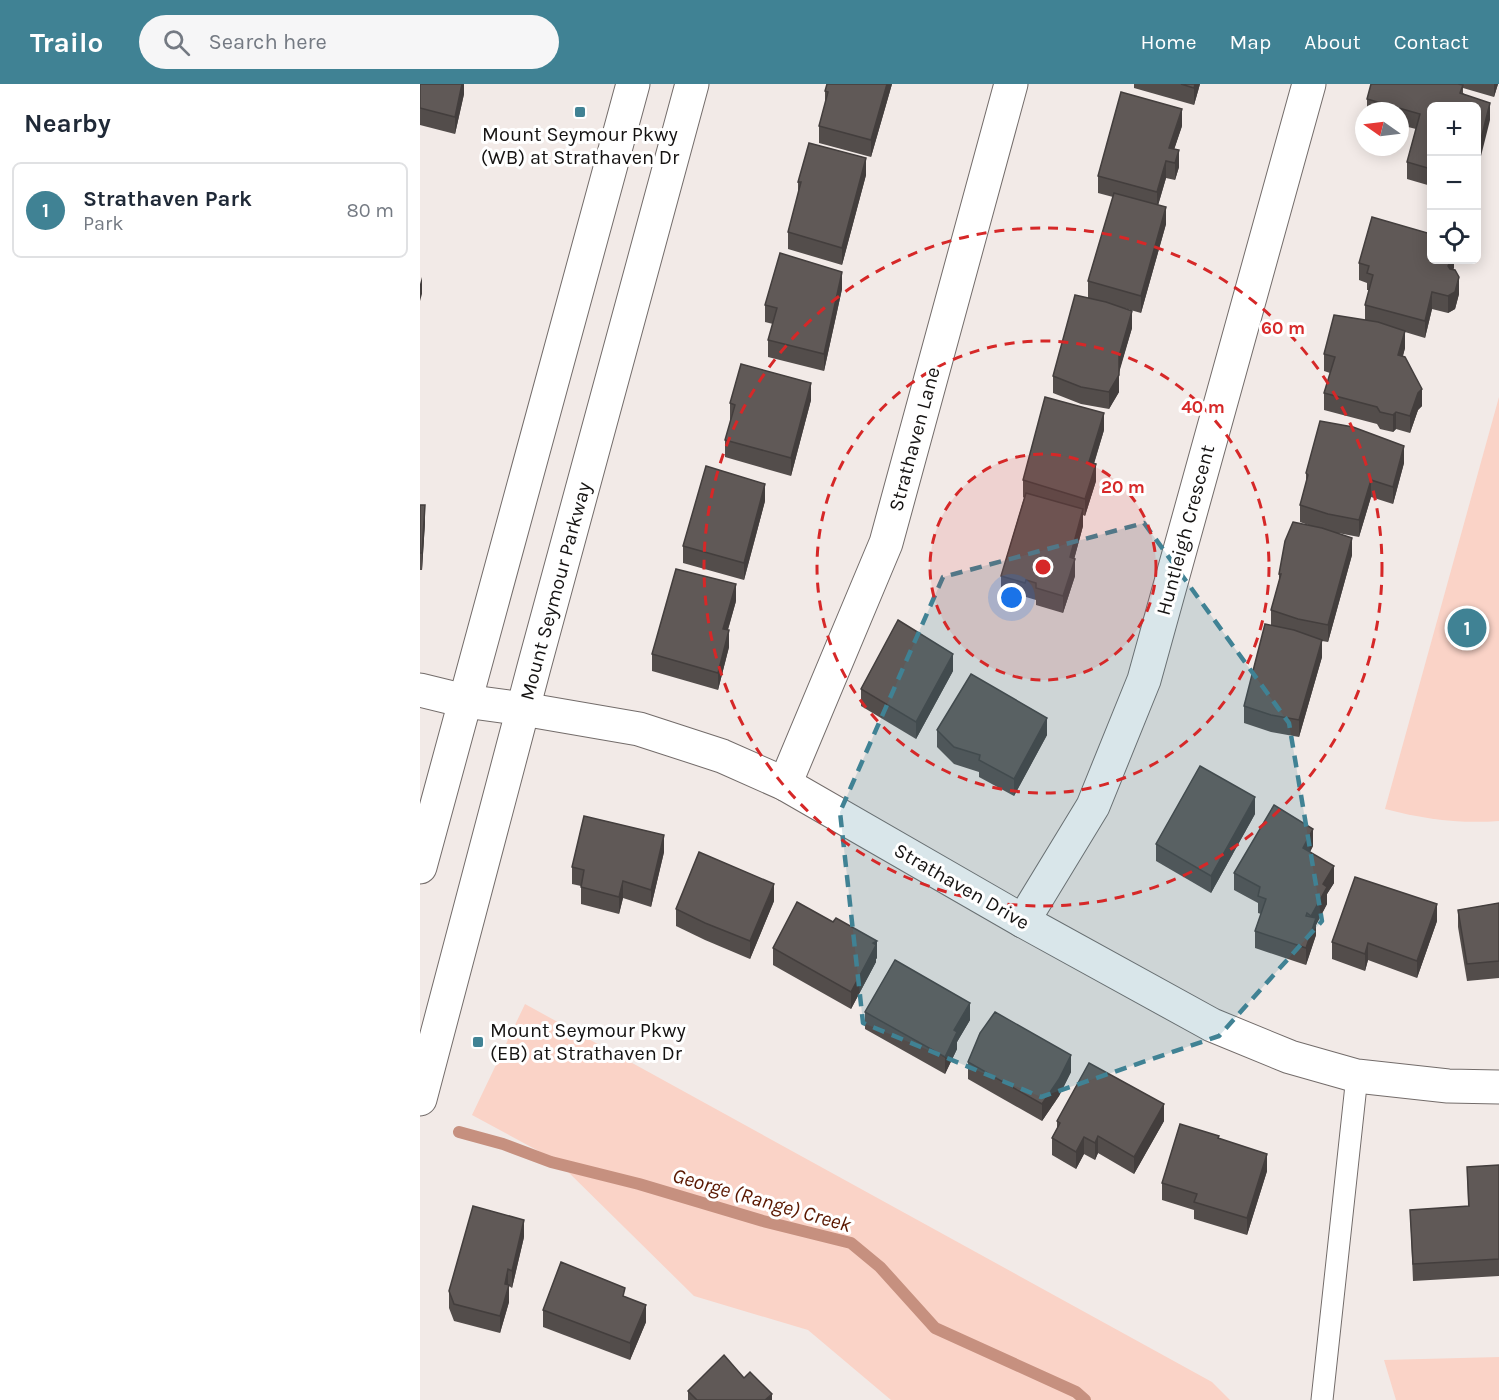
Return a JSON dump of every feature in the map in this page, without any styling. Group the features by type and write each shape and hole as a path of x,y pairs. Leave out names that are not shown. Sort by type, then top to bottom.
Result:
{"street":[{"path":"420,867 633,84"},
{"name":"Mount Seymour Parkway","path":"420,1099 692,84"},
{"name":"Strathaven Lane","path":"786,784 886,543 1011,84"},
{"name":"Huntleigh Crescent","path":"1023,921 1093,806 1144,680 1309,84"},
{"name":"Strathaven Drive","path":"420,690 465,701 639,729 722,756 786,784 1023,921 1212,1025 1290,1057 1357,1076 1448,1086 1499,1087"}],"lane":[{"path":"1322,1400 1357,1076"}],"highlighted area":[{"path":"1144,523 1289,723 1322,921 1219,1036 1041,1097 863,1023 840,812 943,577"}],"shaded area":[{"path":"1499,397 1499,821 1470,822 1413,816 1385,809"},
{"path":"525,1004 1212,1382 1230,1400 891,1400 808,1330 694,1296 557,1161 472,1115"},
{"path":"1499,1357 1499,1400 1396,1400 1384,1360"}],"building":[{"path":"420,84 462,84 455,117 420,108"},
{"path":"827,84 887,84 871,140 819,126 828,92 825,91"},
{"path":"1181,84 1195,84 1194,88"},
{"path":"1371,84 1458,84 1463,85 1460,93 1490,103 1481,139 1481,102 1427,102 1427,168 1407,162 1420,114 1409,111 1409,102 1378,102 1367,99"},
{"path":"1121,92 1182,109 1169,148 1179,150 1175,163 1166,161 1157,192 1098,176"},
{"path":"809,143 866,158 842,248 788,232"},
{"path":"1114,193 1166,207 1141,296 1088,281"},
{"path":"1372,217 1427,233 1427,264 1449,264 1450,269 1455,270 1459,277 1455,292 1448,296 1432,292 1425,321 1365,305 1373,275 1367,273 1369,266 1359,263"},
{"path":"780,253 842,272 824,354 768,340 777,308 765,305"},
{"path":"1075,295 1132,311 1119,356 1119,375 1109,392 1081,387 1053,376"},
{"path":"1334,315 1378,322 1405,331 1398,355 1405,357 1422,389 1418,393 1410,416 1396,412 1393,415 1380,412 1377,407 1324,393 1335,357 1324,354"},
{"path":"741,364 811,383 791,458 725,440 735,405 730,403"},
{"path":"1045,397 1104,413 1089,462 1096,464 1085,499 1023,480"},
{"path":"1320,421 1353,427 1404,446 1393,487 1371,480 1359,520 1328,514 1300,505"},
{"path":"706,466 765,484 744,563 683,546"},
{"path":"1026,493 1083,509 1070,557 1075,559 1063,596 1036,588 1036,583 1026,580 1025,583 1001,576"},
{"path":"420,505 425,505 422,553 420,553"},
{"path":"1293,522 1352,538 1328,625 1298,619 1271,610 1281,574 1279,574 1285,541"},
{"path":"676,569 736,584 723,629 729,630 718,673 652,654"},
{"path":"898,620 953,654 916,722 861,689"},
{"path":"1265,624 1294,630 1322,640 1299,720 1271,715 1244,706"},
{"path":"971,674 1047,718 1014,779 979,760 980,755 954,747 937,730"},
{"path":"1200,766 1255,797 1211,876 1156,844"},
{"path":"1274,805 1313,829 1303,848 1334,866 1323,884 1327,887 1311,916 1307,913 1306,916 1316,918 1306,948 1255,931 1266,899 1258,896 1260,887 1234,873"},
{"path":"584,816 664,835 651,890 623,881 619,897 581,887 584,870 572,867"},
{"path":"699,852 774,884 750,941 676,909"},
{"path":"1355,877 1437,904 1417,961 1368,943 1365,954 1332,942"},
{"path":"797,902 833,922 836,918 877,941 873,943 876,945 851,992 773,948"},
{"path":"1499,903 1499,961 1467,964 1458,910"},
{"path":"895,960 970,1003 954,1030 957,1032 945,1057 865,1012"},
{"path":"995,1012 1071,1055 1059,1079 1042,1104 968,1062 980,1033"},
{"path":"1089,1063 1164,1104 1134,1157 1098,1136 1095,1143 1084,1137 1076,1152 1052,1138 1060,1123 1057,1121"},
{"path":"1180,1124 1267,1154 1247,1218 1194,1202 1197,1194 1162,1183"},
{"path":"1499,1165 1499,1259 1413,1264 1410,1210 1469,1206 1467,1167"},
{"path":"473,1206 524,1220 512,1271 508,1269 505,1284 509,1285 500,1316 454,1304 449,1291"},
{"path":"561,1262 625,1288 623,1296 646,1305 630,1343 543,1310"},
{"path":"724,1355 744,1378 750,1372 772,1394 765,1400 697,1400 688,1391"}],"waterway":[{"name":"George (Range) Creek","path":"459,1132 503,1144 551,1162 851,1243 880,1267 935,1328 1076,1392 1085,1400"}],"place":[{"name":"Mount Seymour Pkwy (WB) at Strathaven Dr","path":"580,112"},
{"name":"Strathaven Park","path":"1467,628"},
{"name":"Mount Seymour Pkwy (EB) at Strathaven Dr","path":"478,1042"}]}
